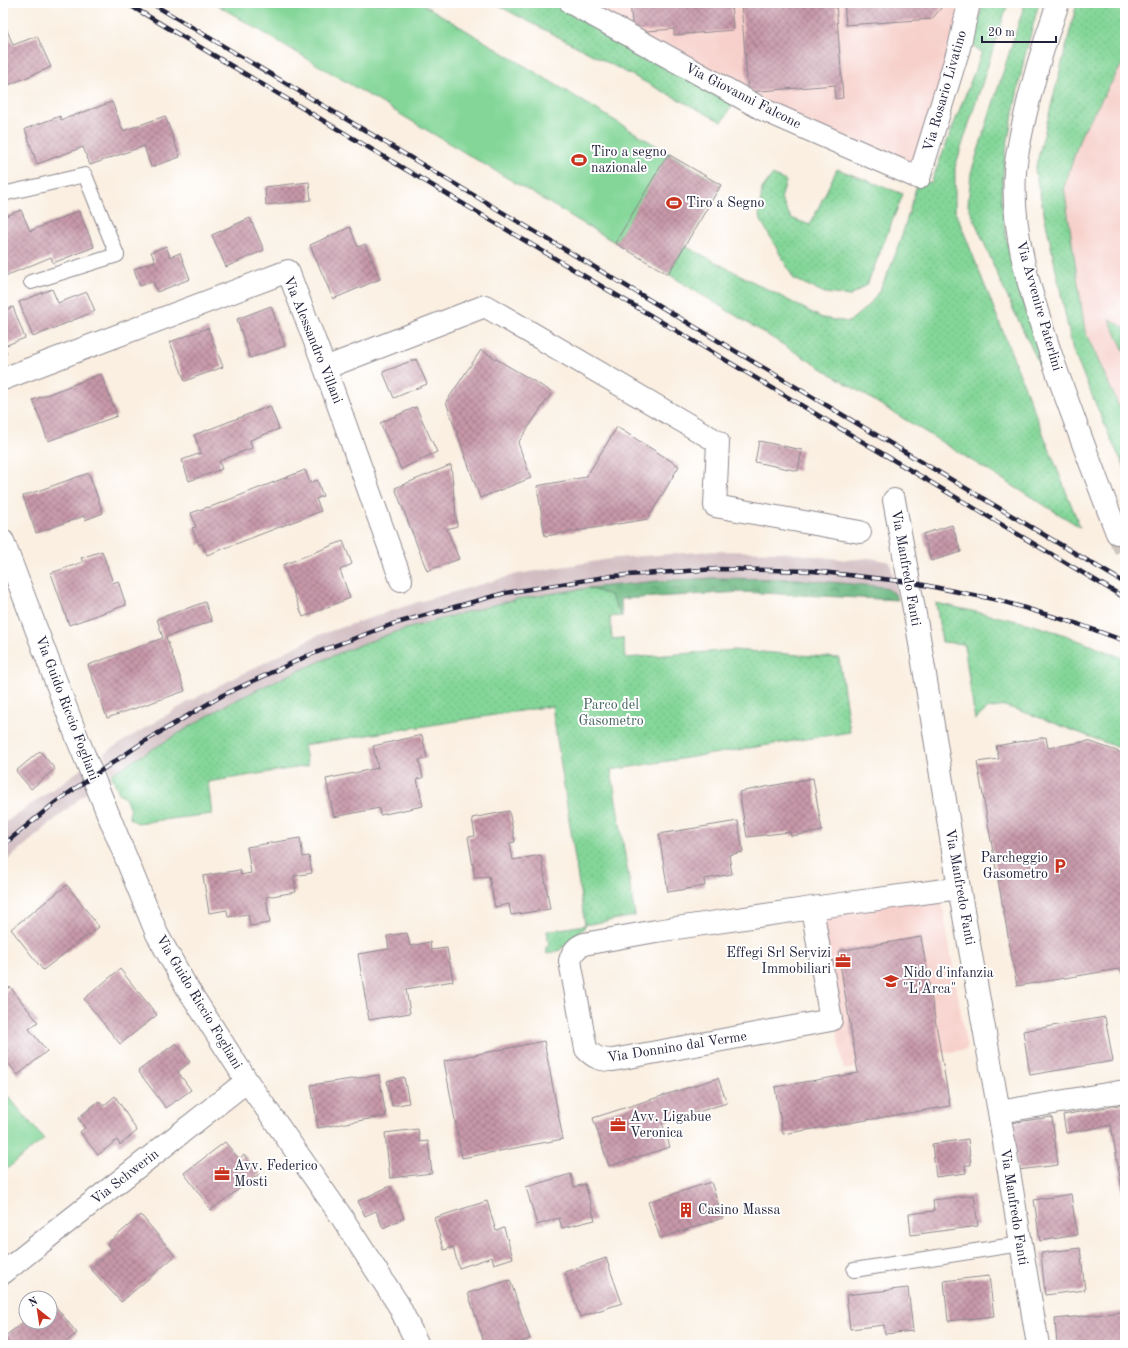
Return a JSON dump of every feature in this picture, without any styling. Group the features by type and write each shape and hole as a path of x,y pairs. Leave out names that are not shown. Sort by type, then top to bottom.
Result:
{"street":[{"name":"Via Giovanni Falcone","path":"572,3 764,110 919,178"},
{"name":"Via Rosario Livatino","path":"919,178 959,48 969,3"},
{"name":"Via Avvenire Paterlini","path":"1058,3 1043,46 1029,96 1015,171 1014,203 1018,236 1027,276 1045,336 1068,403 1117,533"},
{"name":"Via Alessandro Villani","path":"3,379 288,271 325,368 401,580"},
{"path":"325,368 485,306 718,442 715,506 860,532"},
{"name":"Via Manfredo Fanti","path":"894,500 923,663 959,888 999,1112 1038,1345"},
{"name":"Via Guido Riccio Fogliani","path":"4,546 78,740 157,934 186,986 247,1081 339,1213 398,1304 418,1345"},
{"name":"Via Donnino dal Verme","path":"812,908 832,1020 613,1060 603,1060 597,1058 586,1049 570,962 573,952 580,945 649,932 812,908 959,888"},
{"name":"Via Schwerin","path":"3,1273 247,1081"},
{"path":"999,1112 1125,1091"}],"lane":[{"path":"3,194 85,175 117,255 31,282"},
{"path":"854,1270 1020,1244"}],"shaded area":[{"path":"571,3 969,3 919,178"},
{"path":"1125,24 1125,470 1073,351 1035,170"},
{"path":"711,551 781,552 847,560 870,558 890,562 898,600 894,593 884,587 796,579 712,578 589,588 517,599 392,633 323,660 226,705 111,774 104,753 188,702 316,636 418,602 518,574 616,558"},
{"path":"83,768 93,787 3,864 3,824"},
{"name":"Nido d'infanzia \"L'Arca\"","path":"941,897 967,1049 844,1070 815,913"}],"green space":[{"name":"Tiro a segno nazionale","path":"214,3 421,3 721,185 668,274"},
{"path":"493,3 571,3 738,96 722,122"},
{"path":"983,3 1008,3 955,167 955,210 1080,527 668,274 685,246 822,318 849,322 861,312 874,298 891,266 919,178 931,183 982,52 973,46"},
{"path":"1025,3 1039,3 1024,59 1005,155 1001,197 1006,237 1018,285 1053,393 1005,292 968,205 971,173"},
{"path":"1077,3 1125,3 1125,59 1081,135 1064,187 1085,331 1125,420 1125,468 1112,442 1073,351 1035,170"},
{"path":"837,169 903,194 867,285 850,296 825,293 794,279 759,217 762,189 772,175 786,181 781,199 791,218 810,225"},
{"path":"1109,319 1125,328 1125,353"},
{"path":"712,578 796,579 884,587 894,593 898,600 742,592 621,599 622,616 610,595 589,588 658,581"},
{"name":"Parco del Gasometro","path":"589,588 610,595 622,616 610,617 612,639 623,638 625,658 734,650 839,658 850,732 611,770 635,916 585,925 552,706 304,745 308,766 208,782 212,814 137,823 130,818 129,813 131,811 124,796 119,793 111,774 226,705 273,682 342,652 392,633 517,599"},
{"path":"936,603 1026,623 1060,633 1125,659 1125,750 1005,706 987,709 975,720 964,644 942,642"},
{"path":"585,925 584,928 560,950 547,954 546,947 549,947 547,931"},
{"path":"3,1090 44,1139 3,1172"}],"building":[{"path":"630,3 731,3 733,30 674,35 674,29 633,32"},
{"path":"741,3 836,3 843,98 835,99 835,85 748,92"},
{"path":"844,3 945,3 932,19 846,25"},
{"path":"3,20 13,45 37,36 51,67 4,87"},
{"path":"112,102 123,131 165,116 180,157 151,167 144,146 90,165 83,147 37,164 25,129 60,116 61,120"},
{"name":"Tiro a Segno","path":"668,154 721,185 668,274 615,243"},
{"path":"309,182 311,200 266,205 265,187"},
{"path":"21,210 30,231 79,211 94,247 53,263 51,257 3,277 3,217"},
{"path":"250,218 264,250 226,267 212,235"},
{"path":"350,227 358,247 365,244 380,279 333,299 310,245"},
{"path":"166,246 170,257 180,253 190,279 157,292 153,281 140,286 134,269 155,261 151,252"},
{"path":"52,289 58,303 87,292 95,311 33,337 19,302"},
{"path":"271,306 285,346 250,358 237,319"},
{"path":"13,307 25,338 4,346 7,354 3,355 3,311"},
{"path":"208,328 223,367 185,381 170,342"},
{"path":"481,350 552,392 518,443 531,478 480,498 446,402"},
{"path":"416,359 427,384 394,398 383,372"},
{"path":"101,374 117,416 48,441 33,400"},
{"path":"270,406 279,429 250,440 252,448 219,461 222,469 189,481 182,460 201,453 194,435"},
{"path":"416,407 437,452 401,469 380,423"},
{"path":"617,427 679,466 648,519 545,536 537,486 586,477"},
{"path":"759,441 802,450 798,471 755,462"},
{"path":"451,465 457,526 447,529 459,559 427,571 395,488"},
{"path":"305,470 310,483 317,480 323,496 316,499 321,511 207,555 202,543 199,545 192,528 196,527 191,513 208,508"},
{"path":"89,473 103,513 85,520 84,516 36,533 23,496"},
{"path":"952,525 961,552 931,561 923,534"},
{"path":"343,541 352,564 340,570 350,598 303,617 283,565"},
{"path":"102,551 113,583 118,581 126,605 69,625 51,573 83,562 81,558"},
{"path":"205,602 212,621 166,637 185,691 107,718 88,665 163,638 157,619"},
{"path":"422,735 427,758 419,760 423,778 417,779 423,806 380,815 379,808 334,817 326,779 378,768 373,746"},
{"name":"Parcheggio Gasometro","path":"1046,737 1048,748 1088,741 1125,754 1125,977 1119,969 1017,986 977,762 999,759 996,746"},
{"path":"40,751 55,769 31,789 16,771"},
{"path":"813,778 822,831 791,836 790,832 747,837 739,792"},
{"path":"509,811 515,842 510,843 513,860 541,855 550,909 511,915 509,904 495,907 489,876 475,878 468,837 475,836 472,818"},
{"path":"738,821 743,852 729,855 732,874 704,879 705,886 668,892 659,834"},
{"path":"300,838 303,857 309,856 312,873 294,876 296,892 266,897 270,923 250,926 248,914 228,917 227,910 209,913 203,876 240,870 241,875 251,873 247,847"},
{"path":"67,885 99,927 43,970 11,929"},
{"path":"407,933 410,946 430,942 431,950 447,948 453,981 406,989 410,1013 369,1020 358,954 389,949 387,936"},
{"path":"921,937 950,1106 783,1134 775,1087 858,1073 838,951"},
{"path":"120,969 157,1015 120,1044 84,999"},
{"path":"10,987 38,1022 29,1029 47,1051 18,1075 3,1057 3,994"},
{"path":"1105,1017 1113,1061 1030,1075 1023,1031"},
{"path":"544,1041 563,1139 462,1158 444,1061"},
{"path":"176,1043 190,1062 178,1072 191,1090 166,1108 138,1071"},
{"path":"379,1075 386,1116 318,1128 311,1085"},
{"path":"404,1077 409,1103 392,1106 387,1081"},
{"path":"718,1078 727,1103 662,1123 670,1147 609,1166 593,1118"},
{"path":"115,1096 137,1131 120,1145 117,1140 98,1155 80,1132 85,1128 78,1118 99,1101 103,1106"},
{"path":"1125,1104 1124,1201 1111,1125 1066,1133 1063,1115"},
{"path":"1052,1117 1058,1165 1018,1170 1010,1123"},
{"path":"418,1129 420,1142 428,1141 432,1173 390,1178 385,1133"},
{"path":"968,1139 971,1165 965,1165 966,1173 936,1177 932,1144"},
{"path":"225,1142 239,1159 244,1155 259,1174 211,1210 184,1173"},
{"path":"571,1174 574,1187 585,1184 595,1220 562,1228 559,1218 537,1225 526,1187"},
{"name":"Casino Massa","path":"711,1182 723,1218 660,1238 648,1202"},
{"path":"390,1186 404,1218 383,1228 376,1211 365,1216 358,1201"},
{"path":"1071,1194 1077,1235 1040,1241 1034,1200"},
{"path":"974,1195 978,1226 911,1235 909,1214 934,1211 933,1200"},
{"path":"487,1201 496,1231 504,1228 513,1258 494,1264 492,1257 459,1268 453,1247 444,1250 434,1218"},
{"path":"141,1215 175,1256 121,1302 90,1268 112,1250 107,1244"},
{"path":"1080,1248 1085,1290 1045,1295 1041,1253"},
{"path":"606,1258 622,1303 580,1317 565,1272"},
{"path":"989,1276 994,1316 948,1321 944,1281"},
{"path":"510,1280 530,1339 513,1345 485,1345 468,1293"},
{"path":"908,1288 913,1331 885,1334 884,1325 850,1329 846,1295"},
{"path":"58,1310 77,1333 62,1345 10,1345 4,1337 18,1326 18,1330 58,1330"},
{"path":"1122,1312 1125,1345 1057,1345 1055,1319"}],"tunnel":[{"path":"1117,533 1125,549"}],"railway":[{"path":"126,3 1125,598"},
{"path":"151,3 1125,583"},
{"path":"3,845 56,802 93,776 145,741 223,695 307,656 393,624 505,593 612,576 717,569 813,571 909,582 998,600 1078,624 1125,641"}],"place":[{"name":"Tiro a segno nazionale","path":"579,160"},
{"name":"Tiro a Segno","path":"674,203"},
{"name":"Parcheggio Gasometro","path":"1060,866"},
{"name":"Effegi Srl Servizi Immobiliari","path":"843,961"},
{"name":"Nido d'infanzia \"L'Arca\"","path":"891,981"},
{"name":"Avv. Ligabue Veronica","path":"618,1125"},
{"name":"Avv. Federico Mosti","path":"222,1174"},
{"name":"Casino Massa","path":"686,1210"}]}
